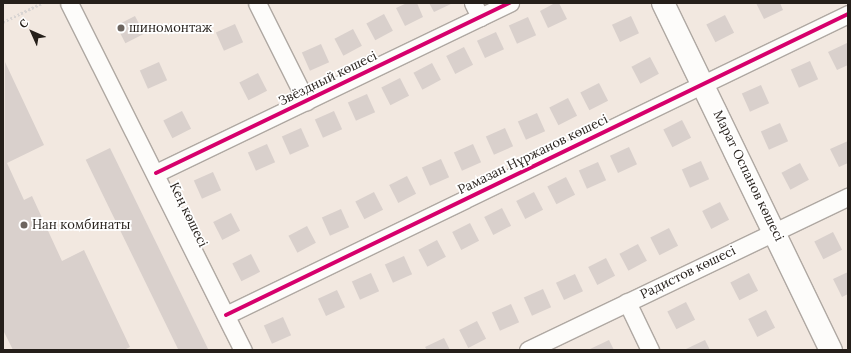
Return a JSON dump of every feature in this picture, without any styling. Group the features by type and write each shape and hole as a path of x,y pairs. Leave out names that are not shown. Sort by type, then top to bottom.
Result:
{"street":[{"name":"Кең көшесі","path":"69,3 156,173 243,350"},
{"path":"257,3 306,101"},
{"name":"Звёздный көшесі","path":"156,173 306,101 476,10 510,3"},
{"name":"Марат Оспанов көшесі","path":"664,3 831,350"},
{"name":"Рамазан Нұржанов көшесі","path":"226,315 848,14"},
{"name":"Радистов көшесі","path":"528,350 848,197"},
{"path":"627,302 650,350"}],"path":[{"path":"3,22 42,3"}],"building":[{"path":"407,3 417,3 423,17 405,26 396,8"},
{"path":"429,3 453,3 434,12"},
{"path":"555,3 559,3 567,19 548,28 540,11"},
{"path":"756,3 780,3 783,10 764,19"},
{"path":"384,14 393,31 375,40 366,23"},
{"path":"725,15 734,33 715,42 706,25"},
{"path":"135,16 144,34 125,43 116,26"},
{"path":"631,16 639,33 620,42 612,25"},
{"path":"528,17 536,35 517,44 509,26"},
{"path":"235,24 243,42 224,51 216,33"},
{"path":"353,29 362,46 343,56 334,39"},
{"path":"496,32 504,49 485,58 477,41"},
{"path":"847,43 848,65 837,70 828,52"},
{"path":"321,44 329,62 310,71 302,53"},
{"path":"464,47 473,65 455,74 446,56"},
{"path":"650,57 659,74 640,84 631,67"},
{"path":"810,61 818,79 799,88 791,70"},
{"name":"Нан комбинаты","path":"5,62 44,145 7,163 24,200 32,196 62,261 84,250 130,347 124,350 13,350 3,330"},
{"path":"159,62 167,80 148,89 140,71"},
{"path":"432,63 441,80 422,90 413,73"},
{"path":"258,73 267,91 248,100 239,83"},
{"path":"400,78 409,96 390,105 381,88"},
{"path":"599,83 608,101 589,110 580,93"},
{"path":"761,85 769,103 750,112 742,94"},
{"path":"367,94 375,112 356,121 348,103"},
{"path":"568,98 577,116 558,125 549,108"},
{"path":"182,111 191,129 172,138 163,121"},
{"path":"334,111 342,129 323,138 315,120"},
{"path":"537,113 545,131 526,140 518,122"},
{"path":"682,120 691,138 672,147 663,130"},
{"path":"780,123 788,141 769,150 761,132"},
{"path":"301,128 309,146 290,155 282,137"},
{"path":"505,128 513,146 494,155 486,137"},
{"path":"848,141 848,163 839,167 830,149"},
{"path":"267,144 275,162 256,171 248,153"},
{"path":"473,144 481,162 462,171 454,153"},
{"path":"629,147 637,164 618,173 610,156"},
{"path":"110,148 208,349 178,350 86,160"},
{"path":"441,159 449,177 430,186 422,168"},
{"path":"701,161 709,179 690,188 682,170"},
{"path":"598,162 606,180 587,189 579,171"},
{"path":"800,163 809,180 790,190 781,173"},
{"path":"213,172 221,190 202,199 194,181"},
{"path":"407,176 416,194 398,203 389,185"},
{"path":"566,177 575,195 556,204 547,187"},
{"path":"374,192 383,210 364,219 355,202"},
{"path":"534,192 543,210 525,219 516,201"},
{"path":"720,202 729,220 711,229 702,211"},
{"path":"502,208 511,226 493,235 484,217"},
{"path":"341,209 349,227 330,236 322,218"},
{"path":"231,213 240,231 222,240 213,222"},
{"path":"470,223 479,241 461,250 452,232"},
{"path":"307,226 316,243 297,253 288,236"},
{"path":"669,228 678,246 659,255 650,238"},
{"path":"833,232 842,250 823,259 814,242"},
{"path":"437,240 446,257 427,267 418,250"},
{"path":"638,244 647,261 628,271 619,254"},
{"path":"251,254 260,272 241,281 232,264"},
{"path":"404,256 412,274 393,283 385,265"},
{"path":"606,258 615,276 597,285 588,267"},
{"path":"848,272 848,294 842,297 833,279"},
{"path":"371,273 379,291 360,300 352,282"},
{"path":"749,273 758,291 739,300 730,283"},
{"path":"575,274 583,291 564,300 556,283"},
{"path":"543,289 551,307 532,316 524,298"},
{"path":"337,290 345,307 326,316 318,299"},
{"path":"686,302 695,320 676,329 667,312"},
{"path":"511,304 519,322 500,331 492,313"},
{"path":"766,310 775,328 757,337 748,319"},
{"path":"283,317 291,335 272,344 264,326"},
{"path":"477,321 486,339 468,348 459,330"},
{"path":"444,338 450,350 427,350 425,347"},
{"path":"609,340 614,350 588,350"},
{"path":"705,340 710,350 686,350 686,349"}],"cycle path":[{"path":"156,173 510,3"},
{"path":"226,315 848,14"}],"place":[{"name":"шиномонтаж","path":"121,28"},
{"name":"Нан комбинаты","path":"24,225"}]}
